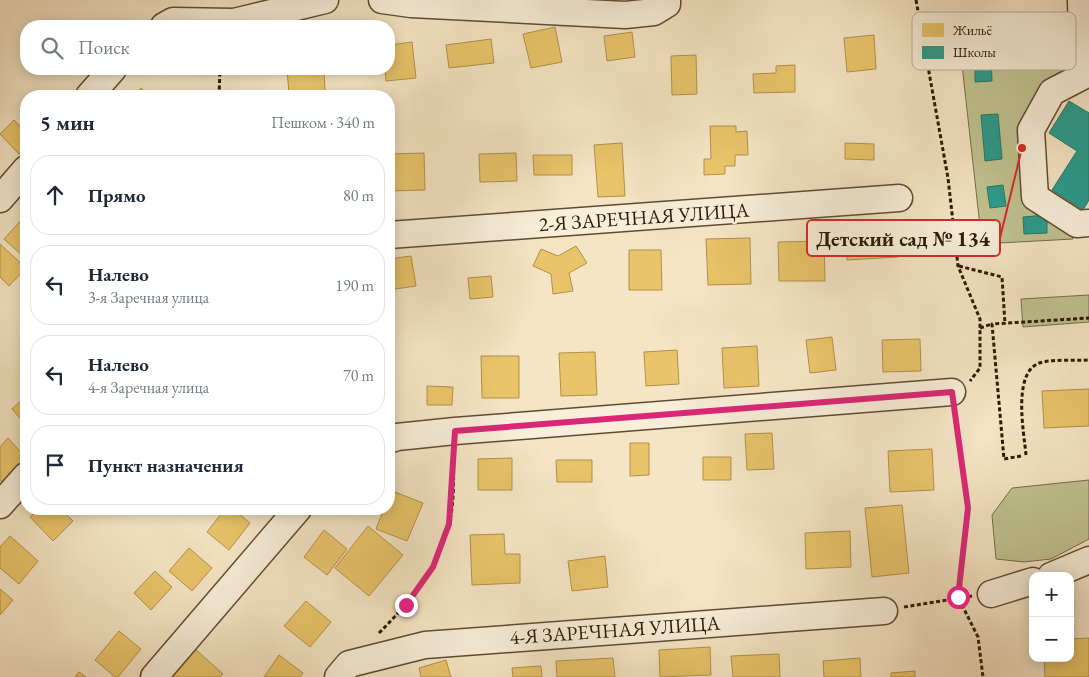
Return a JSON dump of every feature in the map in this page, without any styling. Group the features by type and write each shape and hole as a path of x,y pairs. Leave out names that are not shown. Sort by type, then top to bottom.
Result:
{"street":[{"path":"242,20 325,0"},
{"path":"382,0 411,4 625,15 654,12 667,4 668,0"},
{"path":"1081,0 1086,63 1084,76 1052,92 1031,130 1035,197 1077,224 1089,223"},
{"path":"94,90 108,75"},
{"path":"0,199 20,176"},
{"name":"2-Я ЗАРЕЧНАЯ УЛИЦА","path":"395,235 899,198"},
{"path":"395,438 455,431 952,392"},
{"path":"0,505 20,483"},
{"path":"154,677 177,647 293,515"},
{"path":"1060,572 1089,560"},
{"path":"991,594 1029,582"},
{"name":"4-Я ЗАРЕЧНАЯ УЛИЦА","path":"338,677 349,664 425,645 884,611"}],"path":[{"path":"929,70 948,178 958,266 980,320 980,368 969,382 952,392 968,508 958,597 978,637 984,677"},
{"path":"219,90 220,75"},
{"path":"958,266 1002,277 1005,324"},
{"path":"980,328 992,324 1089,318"},
{"path":"992,324 1004,458 1024,456 1022,387 1030,368 1042,362 1089,360"},
{"path":"375,638 406,605 433,567 449,524 455,431"},
{"path":"884,611 958,597 991,594"}],"green space":[{"path":"963,70 1070,70 1070,76 1047,89 1028,196 1072,227 1073,239 982,244"},
{"path":"1089,295 1089,322 1023,327 1021,299"},
{"path":"1089,480 1089,539 1051,559 1024,562 996,559 992,515 1012,488"}],"building: Жильё":[{"path":"555,27 562,62 531,68 523,34"},
{"path":"632,32 635,57 607,61 604,36"},
{"path":"874,35 876,69 847,72 844,38"},
{"path":"491,39 494,63 449,68 446,45"},
{"path":"412,42 416,78 386,81 386,75 395,75 395,44"},
{"path":"696,55 697,94 672,95 671,56"},
{"path":"795,65 795,92 754,93 753,74 776,73 776,66"},
{"path":"287,75 324,75 325,90 289,90"},
{"path":"14,120 20,126 19,154 0,134"},
{"path":"710,126 736,126 736,132 747,131 748,155 735,155 735,166 725,166 725,174 704,175 704,159 711,159"},
{"path":"622,143 625,196 598,197 594,145"},
{"path":"845,143 874,144 874,160 845,159"},
{"path":"424,153 425,190 395,191 395,154"},
{"path":"516,153 517,181 480,182 479,154"},
{"path":"533,155 572,155 572,175 534,175"},
{"path":"20,221 20,254 4,239"},
{"path":"896,234 898,257 847,260 846,237"},
{"path":"750,238 751,284 708,285 706,239"},
{"path":"824,241 825,281 779,281 778,242"},
{"path":"0,244 20,262 20,274 9,286 0,277"},
{"path":"576,246 587,263 569,273 573,291 553,294 551,274 533,266 541,249 558,256"},
{"path":"629,250 661,250 662,290 629,290"},
{"path":"411,256 416,286 395,289 395,258"},
{"path":"491,276 493,297 470,299 468,278"},
{"path":"832,337 836,370 810,373 806,340"},
{"path":"920,339 921,371 883,372 882,340"},
{"path":"757,346 759,386 724,388 722,348"},
{"path":"677,350 679,384 646,386 644,352"},
{"path":"595,352 597,395 561,396 559,353"},
{"path":"481,356 519,356 519,398 482,398"},
{"path":"427,386 453,387 452,405 427,405"},
{"path":"1089,389 1089,426 1044,428 1042,391"},
{"path":"20,402 20,418 12,409"},
{"path":"772,433 774,469 747,470 745,434"},
{"path":"8,438 20,451 20,465 3,483 0,480 0,447"},
{"path":"630,443 649,443 649,475 630,476"},
{"path":"932,449 934,490 890,492 888,451"},
{"path":"703,457 731,457 731,480 703,480"},
{"path":"512,458 512,490 478,490 478,459"},
{"path":"556,460 592,460 592,482 557,482"},
{"path":"395,492 423,503 407,541 376,529 382,515 395,515"},
{"path":"902,505 909,573 872,577 865,508"},
{"path":"32,515 67,515 73,521 53,541 30,517"},
{"path":"220,515 240,515 250,523 229,550 207,532"},
{"path":"368,526 403,555 369,596 335,568"},
{"path":"324,530 347,549 327,575 304,557"},
{"path":"850,531 851,567 806,569 805,533"},
{"path":"504,534 505,554 520,554 520,583 472,585 470,535"},
{"path":"10,536 38,561 19,584 0,568 0,547"},
{"path":"189,548 212,568 192,591 169,571"},
{"path":"605,556 608,587 572,591 568,561"},
{"path":"155,571 172,587 151,610 134,593"},
{"path":"0,589 13,600 0,615"},
{"path":"306,601 331,622 310,647 284,626"},
{"path":"119,631 141,649 118,677 115,677 95,660"},
{"path":"1089,638 1089,677 1045,677 1044,662 1074,662 1074,639"},
{"path":"710,647 711,675 660,677 659,650"},
{"path":"194,648 223,674 220,677 168,677"},
{"path":"779,654 780,677 733,677 731,656"},
{"path":"279,655 303,673 300,677 264,677"},
{"path":"613,658 615,677 557,677 556,661"},
{"path":"860,658 861,677 824,677 823,661"},
{"path":"446,660 451,677 421,677 419,668"},
{"path":"541,666 542,677 513,677 512,668"},
{"path":"915,671 915,677 891,677 891,673"},
{"path":"79,672 86,677 75,677"}],"building: Школы":[{"path":"975,70 992,70 992,81 975,82"},
{"path":"1069,101 1089,113 1089,200 1083,210 1052,190 1077,151 1049,133"},
{"path":"998,114 1002,159 985,161 981,115"},
{"path":"1003,185 1006,206 990,208 987,187"},
{"path":"1047,215 1047,233 1024,234 1023,217"}],"place":[{"name":"Детский сад № 134","path":"1022,148"}],"route":[{"path":"406,605 433,567 449,524 455,431 952,392 968,508 958,597"}]}
